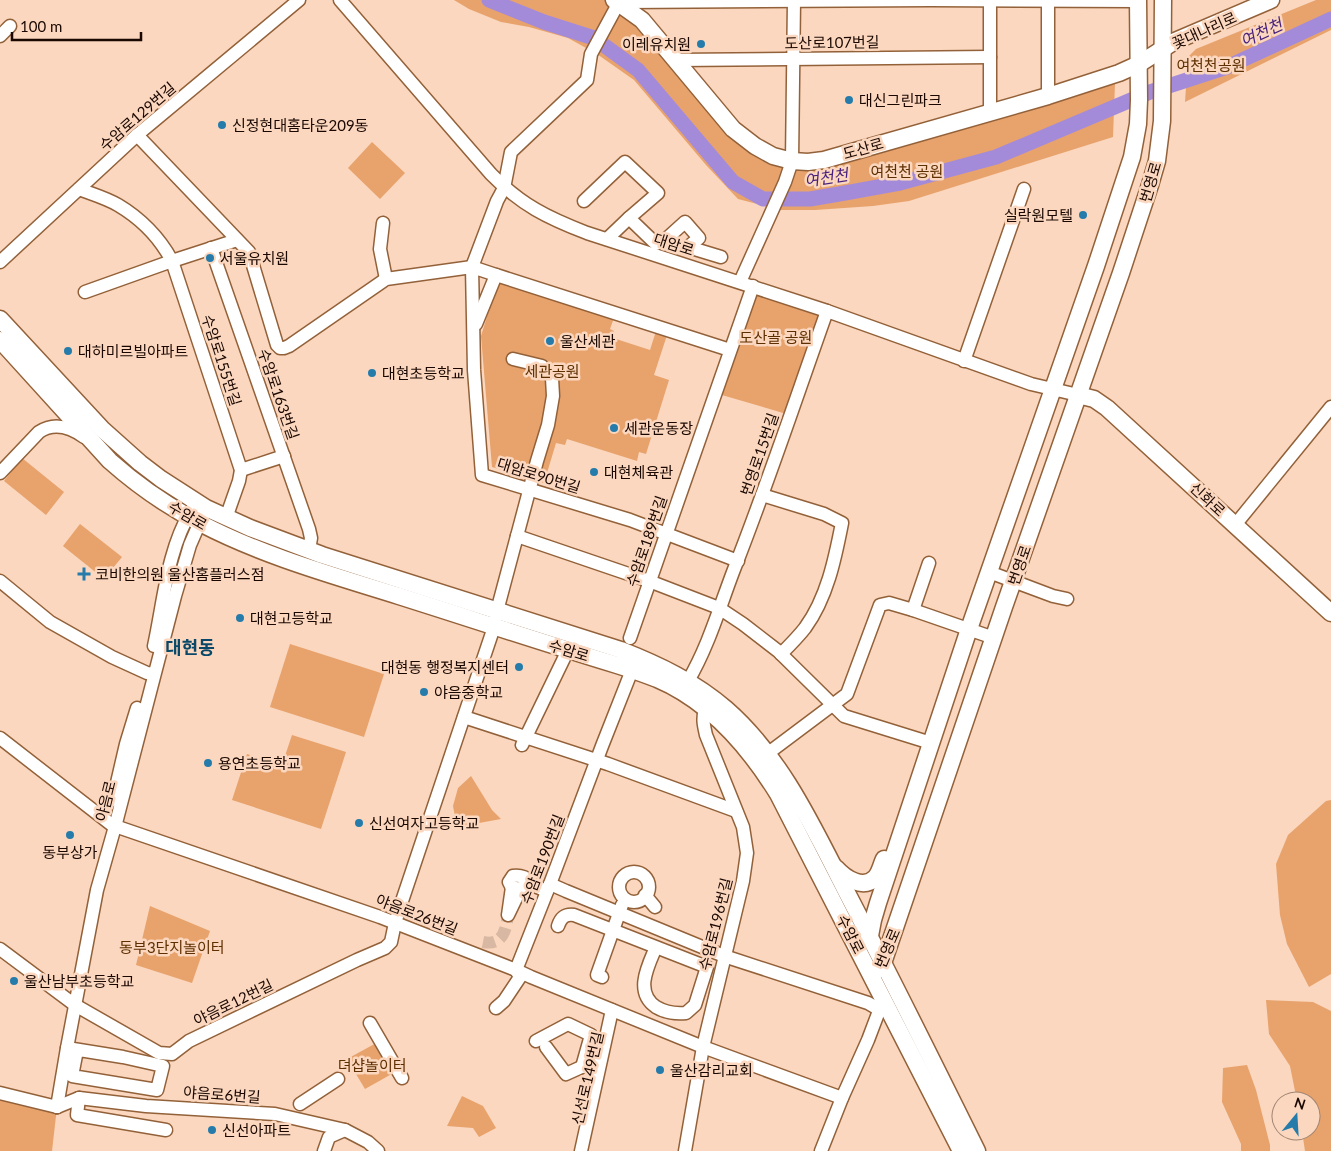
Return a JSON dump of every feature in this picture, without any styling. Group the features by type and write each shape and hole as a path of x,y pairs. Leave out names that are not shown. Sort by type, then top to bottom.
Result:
{"main road":[{"name":"꽃대나리로","path":"1139,69 1164,55 1186,36 1271,0"},
{"name":"도산로","path":"620,1 642,20 733,129 772,156 792,161 824,160 1048,96 1119,73 1139,69"},
{"name":"번영로","path":"878,970 869,953 873,920 969,630 1126,177 1135,144 1138,124 1138,1"},
{"path":"1138,1 1164,1"},
{"name":"번영로","path":"878,970 914,875 1150,185 1157,161 1162,121 1164,1"},
{"name":"수암로","path":"0,319 102,429 140,463 161,478 197,513 226,518 495,619 568,650 658,680 676,689 720,721 736,737 774,787 808,851 878,970 977,1151"},
{"name":"수암로","path":"0,340 96,446 124,474 150,493 197,513 243,543 307,566 495,619 626,644 663,668 688,681 727,710 767,754 803,809 870,937"},
{"name":"신화로","path":"1078,395 1094,400 1107,408 1331,613"},
{"path":"1029,458 1040,451 1046,452 1052,458 1054,466"},
{"path":"1009,515 1010,524 1018,531 1027,530 1034,524"},
{"path":"832,864 852,881 862,883 874,878 880,870 888,849 912,801"},
{"path":"890,867 892,878 897,885 902,886 914,875"},
{"name":"수암로","path":"878,970 881,1004 961,1151"}],"street":[{"name":"수암로129번길","path":"0,262 137,135 299,0"},
{"name":"대암로","path":"340,0 487,170 504,188 528,206 555,220 607,239 892,333 1031,384 1078,395"},
{"path":"990,0 990,112"},
{"path":"620,1 1138,1"},
{"name":"대암로90번길","path":"620,1 591,54 587,80 512,152 504,188 497,201 472,267 474,370 482,475 630,520 738,561"},
{"path":"740,282 785,182 792,161 794,1"},
{"path":"1048,1 1048,96"},
{"path":"0,36 10,26"},
{"name":"도산로107번길","path":"675,60 990,57"},
{"path":"137,135 249,252 277,345 280,348 288,346 386,279 472,267 730,350"},
{"path":"584,201 625,162 658,193 607,239"},
{"name":"수암로155번길","path":"79,189 118,205 161,242 172,260 242,470"},
{"path":"964,361 1024,189"},
{"path":"629,218 656,244 664,241 686,222 700,238 688,247"},
{"path":"383,223 380,249 386,279"},
{"path":"85,292 172,260 237,240"},
{"path":"664,241 721,257"},
{"name":"수암로163번길","path":"211,248 309,529 311,538 309,550"},
{"path":"474,330 496,274"},
{"name":"수암로189번길","path":"626,644 753,286"},
{"name":"번영로15번길","path":"688,681 711,634 826,311"},
{"path":"495,619 548,425 553,396 552,378 542,366 513,359"},
{"path":"1235,525 1331,407"},
{"path":"0,473 40,432 49,427 73,430 96,446"},
{"path":"226,518 242,470 284,456"},
{"path":"762,495 824,514 842,523 831,574 821,600 805,628 781,654"},
{"name":"야음로","path":"72,1003 112,824 150,674 164,586 177,540 197,513"},
{"path":"517,536 649,581 719,608 781,654 844,716 931,743"},
{"path":"913,610 929,563"},
{"path":"989,572 1067,600"},
{"path":"0,581 50,622 112,657 150,674"},
{"path":"767,754 847,694 880,605 889,602 994,638"},
{"name":"야음로12번길","path":"0,949 72,1003 159,1053 172,1054 189,1041 385,948 392,942 395,923 495,619"},
{"path":"626,644 632,670"},
{"path":"524,740 568,650"},
{"name":"수암로190번길","path":"496,1008 504,1001 520,977 516,970 632,670"},
{"name":"야음로","path":"58,1106 72,1049 72,1003 91,886 112,824 114,797 126,744 150,674"},
{"name":"수암로196번길","path":"685,1151 702,1047 743,881 747,853 743,827 706,734 703,716 705,710"},
{"path":"464,717 524,740 596,760 736,812"},
{"path":"0,738 112,824"},
{"name":"야음로","path":"88,806 114,797"},
{"name":"야음로26번길","path":"112,824 373,914 516,970 531,978 702,1047 842,1098"},
{"path":"627,873 641,874 645,877 648,886 646,895 642,899 633,901 624,898 619,890 620,880 627,873"},
{"path":"522,887 549,888 620,913 724,956 868,1002 881,1004 821,1151"},
{"path":"646,895 655,906"},
{"path":"602,977 597,975 624,898"},
{"path":"558,926 563,916 567,914 574,915 707,966 695,1006 686,1013 672,1014 651,1003 645,995 646,974 656,947"},
{"path":"581,1151 599,1069 615,1011"},
{"name":"신선로149번길","path":"587,1151 615,1011"},
{"path":"370,1023 402,1078"},
{"path":"582,1067 591,1035 568,1024 541,1044 566,1074 582,1067 586,1065 599,1069"},
{"path":"72,1049 124,1057 163,1066 157,1090 72,1076 72,1049"},
{"path":"300,1104 338,1079"},
{"path":"0,1093 58,1106"},
{"path":"79,1098 77,1114 166,1130"},
{"name":"야음로6번길","path":"58,1106 79,1098 146,1106 275,1114 345,1130 368,1142 378,1151"},
{"path":"324,1151 329,1137 345,1130"}],"green space":[{"name":"여천천 공원","path":"454,0 606,0 632,23 708,103 784,163 1055,100 1115,83 1113,137 909,201 873,206 815,210 780,210 738,199 706,165 634,80 597,54 568,38 529,27 501,22 469,9"},
{"name":"여천천공원","path":"1316,0 1331,0 1331,30 1185,102 1188,57 1196,49"},
{"path":"372,142 405,173 380,199 348,168"},
{"name":"세관공원","path":"499,278 615,315 610,329 614,331 613,338 650,350 657,328 668,332 654,375 669,380 646,454 639,452 637,461 567,439 565,445 556,443 544,483 492,467 481,336"},
{"name":"도산골 공원","path":"753,286 827,311 790,415 715,393"},
{"path":"22,458 64,492 46,515 4,481"},
{"path":"80,524 122,557 104,579 63,546"},
{"path":"290,644 384,674 364,737 270,707"},
{"path":"292,735 346,752 321,829 232,800 247,754 282,765"},
{"path":"471,776 492,810 501,819 457,827 453,806 458,788"},
{"path":"1331,800 1331,974 1309,987 1287,944 1280,915 1276,864 1288,835 1326,801"},
{"name":"동부3단지놀이터","path":"150,906 210,931 192,983 136,965"},
{"path":"1266,1000 1313,1002 1331,1011 1331,1151 1305,1151 1304,1141 1321,1141 1321,1091 1295,1091 1290,1066 1269,1034"},
{"name":"뎌샵놀이터","path":"380,1041 397,1071 365,1089 347,1059"},
{"path":"1247,1065 1256,1090 1270,1151 1241,1151 1241,1144 1222,1102 1223,1068"},
{"path":"0,1093 57,1107 52,1151 0,1151"},
{"path":"462,1096 483,1106 496,1128 479,1137 473,1128 447,1126"}],"waterway":[{"name":"여천천","path":"489,0 544,22 594,38 638,70 733,182 763,199 810,199 845,193 900,183 996,157 1150,92 1227,67 1331,19"}],"tunnel":[{"path":"483,942 495,942 502,936 508,915"}],"place":[{"name":"이레유치원","path":"701,44"},
{"name":"대신그린파크","path":"849,100"},
{"name":"신정현대홈타운209동","path":"222,125"},
{"name":"실락원모텔","path":"1083,215"},
{"name":"서울유치원","path":"210,258"},
{"name":"울산세관","path":"550,341"},
{"name":"대하미르빌아파트","path":"68,351"},
{"name":"대현초등학교","path":"372,373"},
{"name":"세관운동장","path":"614,428"},
{"name":"대현체육관","path":"594,472"},
{"name":"코비한의원 울산홈플러스점","path":"84,574"},
{"name":"대현고등학교","path":"240,618"},
{"name":"대현동 행정복지센터","path":"519,667"},
{"name":"야음중학교","path":"424,692"},
{"name":"용연초등학교","path":"208,763"},
{"name":"신선여자고등학교","path":"359,823"},
{"name":"동부상가","path":"70,835"},
{"name":"울산남부초등학교","path":"14,981"},
{"name":"울산감리교회","path":"660,1070"},
{"name":"신선아파트","path":"212,1130"}],"district":[{"name":"대현동","path":"190,647"}]}
